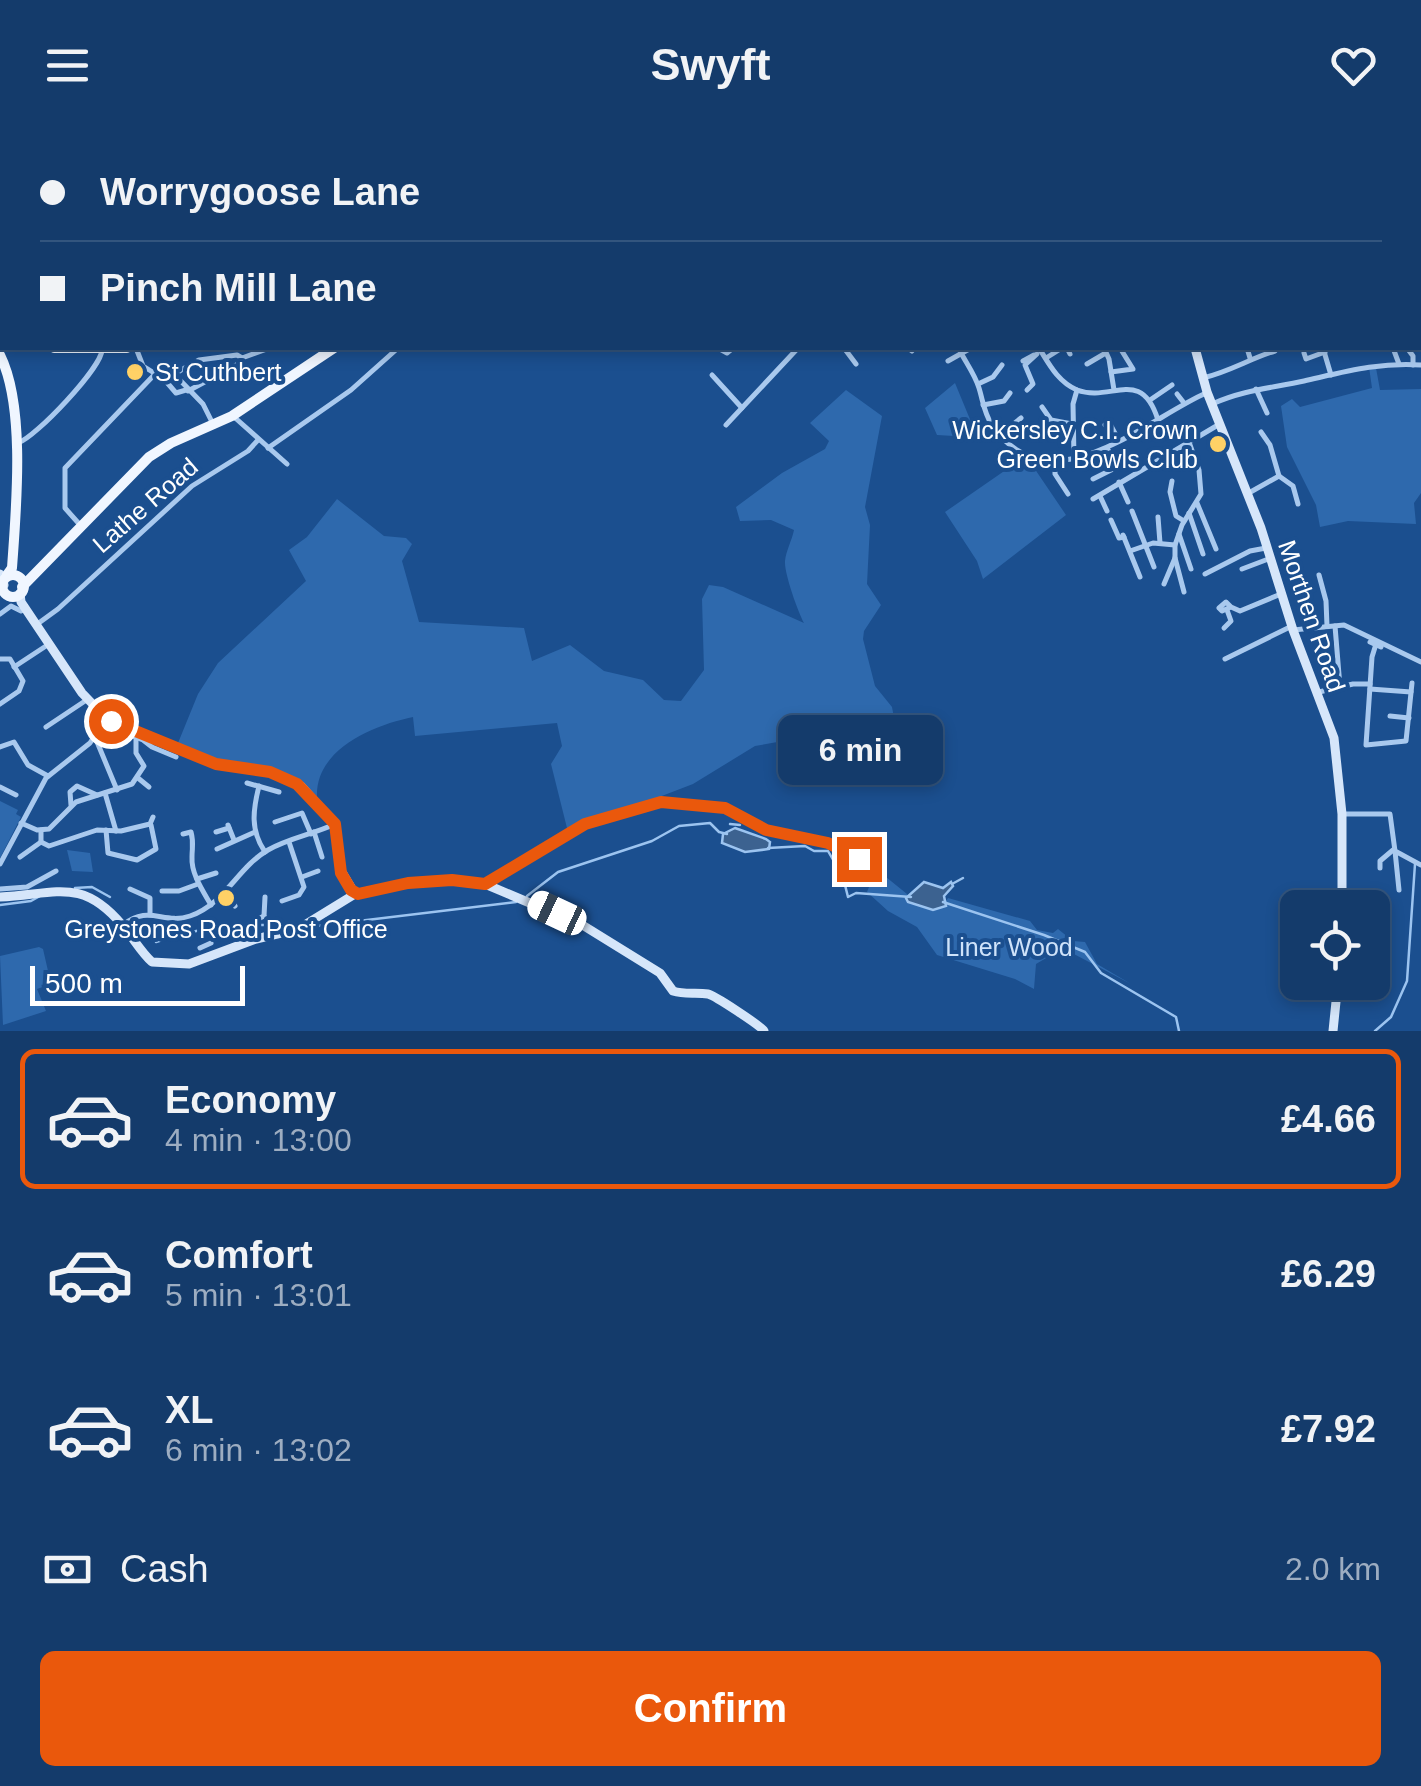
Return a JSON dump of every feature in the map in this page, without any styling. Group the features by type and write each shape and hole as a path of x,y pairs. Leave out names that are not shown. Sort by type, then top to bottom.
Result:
{"main road":[{"path":"11,588 149,457 231,414 327,350"},
{"name":"Morthen Road","path":"1196,350 1336,744 1342,814 1342,890"},
{"path":"2,352 16,443 11,588 104,722 216,764 270,772 293,781 335,824 341,873 355,894"},
{"path":"0,897 52,890 99,902 152,962 178,966 207,949 255,934 304,926 355,894 408,883 452,880 485,884 584,926 660,973 673,991 715,996 736,1014 757,1022 764,1031"},
{"path":"1334,1031 1337,1000"}],"street":[{"path":"16,443 26,440 99,363 102,350"},
{"path":"137,350 143,366 164,379 176,393 187,391 240,363 242,358 264,350"},
{"path":"268,448 352,390 396,350"},
{"path":"730,350 732,360"},
{"path":"726,425 796,350"},
{"path":"846,350 856,364"},
{"path":"948,361 966,350"},
{"path":"1046,358 1066,350"},
{"path":"1086,365 1104,350 1110,359 1114,390"},
{"path":"1111,372 1132,370 1123,350"},
{"path":"1248,350 1250,358"},
{"path":"1304,353 1306,358 1324,350 1331,375"},
{"path":"1394,350 1399,364"},
{"path":"1018,369 1039,351 1060,379 1077,390 1135,390 1150,400 1158,420"},
{"path":"1203,378 1274,352"},
{"path":"961,353 1000,435 1024,452 1055,460 1074,460 1106,448 1208,392"},
{"path":"164,379 198,360 236,355 242,358"},
{"path":"1024,363 1032,389"},
{"path":"978,384 1000,374 1002,365"},
{"path":"1212,404 1256,388 1368,365 1417,365"},
{"path":"80,524 65,508 65,468 155,374"},
{"path":"174,374 201,402 213,424"},
{"path":"712,375 742,408"},
{"path":"1150,400 1172,385"},
{"path":"1256,388 1268,414"},
{"path":"1074,460 1072,424 1077,390"},
{"path":"1177,394 1184,404"},
{"path":"983,405 1004,401 1011,395"},
{"path":"1042,407 1051,420 1072,424"},
{"path":"231,414 287,464"},
{"path":"1000,435 1021,418"},
{"path":"1046,432 1051,420"},
{"path":"1110,423 1119,441"},
{"path":"1107,511 1096,497 1220,424"},
{"path":"1264,434 1279,476 1293,486 1298,504"},
{"name":"Lathe Road","path":"36,625 62,606 192,486 248,451 258,440"},
{"path":"1184,592 1175,545 1201,494 1200,475 1189,442"},
{"path":"1092,479 1118,468 1106,448"},
{"path":"1055,460 1055,474 1068,494"},
{"path":"1248,494 1279,476"},
{"path":"1119,482 1128,502"},
{"path":"1170,484 1176,516 1184,521"},
{"path":"1197,503 1216,549"},
{"path":"1132,511 1154,568"},
{"path":"1189,513 1203,554"},
{"path":"1158,517 1160,543"},
{"path":"1111,520 1119,538 1124,536 1138,577"},
{"path":"1178,534 1192,569"},
{"path":"1130,551 1144,545 1175,545"},
{"path":"1205,574 1250,552 1269,553"},
{"path":"1242,569 1269,553"},
{"path":"1164,584 1175,558"},
{"path":"1319,576 1327,626"},
{"path":"0,614 11,606 21,611 11,588"},
{"path":"1224,628 1231,621 1229,608 1240,610 1281,594"},
{"path":"62,606 71,614"},
{"path":"1335,626 1340,687"},
{"path":"1225,659 1293,628 1335,626 1352,628 1421,662"},
{"path":"14,667 49,644"},
{"path":"1376,645 1366,745 1406,742 1412,683"},
{"path":"0,659 8,658 23,681 22,688 0,704"},
{"path":"1316,693 1340,687 1411,692"},
{"path":"46,727 88,699"},
{"path":"1392,719 1409,718"},
{"path":"0,864 48,776 95,737 104,722 152,748 177,755 173,765"},
{"path":"95,737 118,790"},
{"path":"0,747 15,738 26,764 48,776"},
{"path":"21,823 41,830 53,827 72,804 118,790 138,778 144,764 136,752 136,740"},
{"path":"138,778 149,787"},
{"path":"247,783 279,792"},
{"path":"72,804 70,792 79,785 97,795"},
{"path":"259,786 253,810 255,832 265,852"},
{"path":"0,787 16,796"},
{"path":"105,793 116,830"},
{"path":"485,884 585,824 661,802 725,808 766,830 828,843 859,859"},
{"path":"294,804 297,814"},
{"path":"275,822 304,814 322,858"},
{"path":"1342,814 1390,814 1399,890"},
{"path":"41,842 49,846 106,830 116,830 152,819 157,845 153,852 137,860 108,852 106,830"},
{"path":"123,925 136,916 150,914 182,918 211,905 265,852 335,824"},
{"path":"216,832 228,826 235,842"},
{"path":"41,830 41,842"},
{"path":"217,849 255,832"},
{"path":"187,833 194,843 192,862 198,882 211,905"},
{"path":"20,857 41,842"},
{"path":"282,901 302,892 304,887 289,842"},
{"path":"1395,849 1421,864"},
{"path":"1380,868 1380,862 1395,849"},
{"path":"302,877 318,871"},
{"path":"0,889 27,887 56,872"},
{"path":"162,891 179,891 216,873"},
{"path":"130,889 150,898 150,914"},
{"path":"226,892 236,906"},
{"path":"231,930 255,934 256,918 265,917 263,899"}],"green space":[{"path":"1369,367 1376,368 1380,390 1421,389 1421,493 1414,503 1416,524 1348,521 1320,527 1316,505 1287,447 1281,406 1292,399 1300,407 1372,388"},
{"path":"955,383 974,429 958,442 954,436 937,435 925,408"},
{"path":"846,390 882,416 865,507 870,525 867,584 881,605 863,639 875,686 892,707 899,745 876,787 867,714 825,719 822,734 755,746 693,784 568,832 551,764 562,746 557,723 415,736 413,717 381,726 336,753 319,780 317,797 297,781 216,762 178,743 198,694 218,663 306,581 289,550 307,537 337,499 384,536 406,538 412,544 402,561 419,622 524,628 532,661 570,645 604,671 643,680 664,700 681,701 704,670 702,599 709,585 723,587 804,623 785,567 794,530 771,520 740,521 736,507 782,473 825,449 829,441 810,423"},
{"path":"1026,456 1066,515 983,579 977,561 945,512"},
{"path":"0,801 18,810 16,814 21,817 0,858"},
{"path":"67,850 90,853 93,872 72,871"},
{"name":"Liner Wood","path":"873,877 886,877 911,902 943,905 948,898 1030,921 1037,930 1053,933 1058,929 1073,941 1085,942 1097,964 1131,984 1070,952 1053,954 1036,964 1034,989 1015,979 937,955 917,927 888,911 867,892"},
{"path":"43,949 51,984 37,989 46,1011 3,1025 0,956"}],"shaded area":[{"path":"735,828 766,839 769,849 745,852 722,843 723,834"},
{"path":"924,882 943,888 951,882 953,886 944,896 946,906 933,910 908,902 906,898"}],"waterway":[{"path":"527,896 558,872 652,841 679,826 710,823 727,834"},
{"path":"730,824 740,825"},
{"path":"768,848 805,846 828,851 843,877 848,897 856,893 911,897"},
{"path":"1375,1031 1391,1017 1407,981 1415,864"},
{"path":"952,884 963,878"},
{"path":"75,888 92,887 110,897"},
{"path":"0,905 40,896"},
{"path":"302,931 516,902"},
{"path":"943,902 1085,952 1101,973 1176,1017 1179,1031"},
{"path":"133,930 156,935 156,942 202,930 249,924"},
{"path":"258,925 265,925 269,931"}],"place":[{"name":"St Cuthbert","path":"135,372"},
{"name":"Wickersley C.I. Crown Green Bowls Club","path":"1218,444"},
{"name":"Greystones Road Post Office","path":"226,898"}],"route":[{"path":"111,721 216,764 270,772 293,781 332,818 341,873 358,894 408,883 452,880 485,884 585,824 661,802 725,808 766,830 816,839 859,859"}]}
